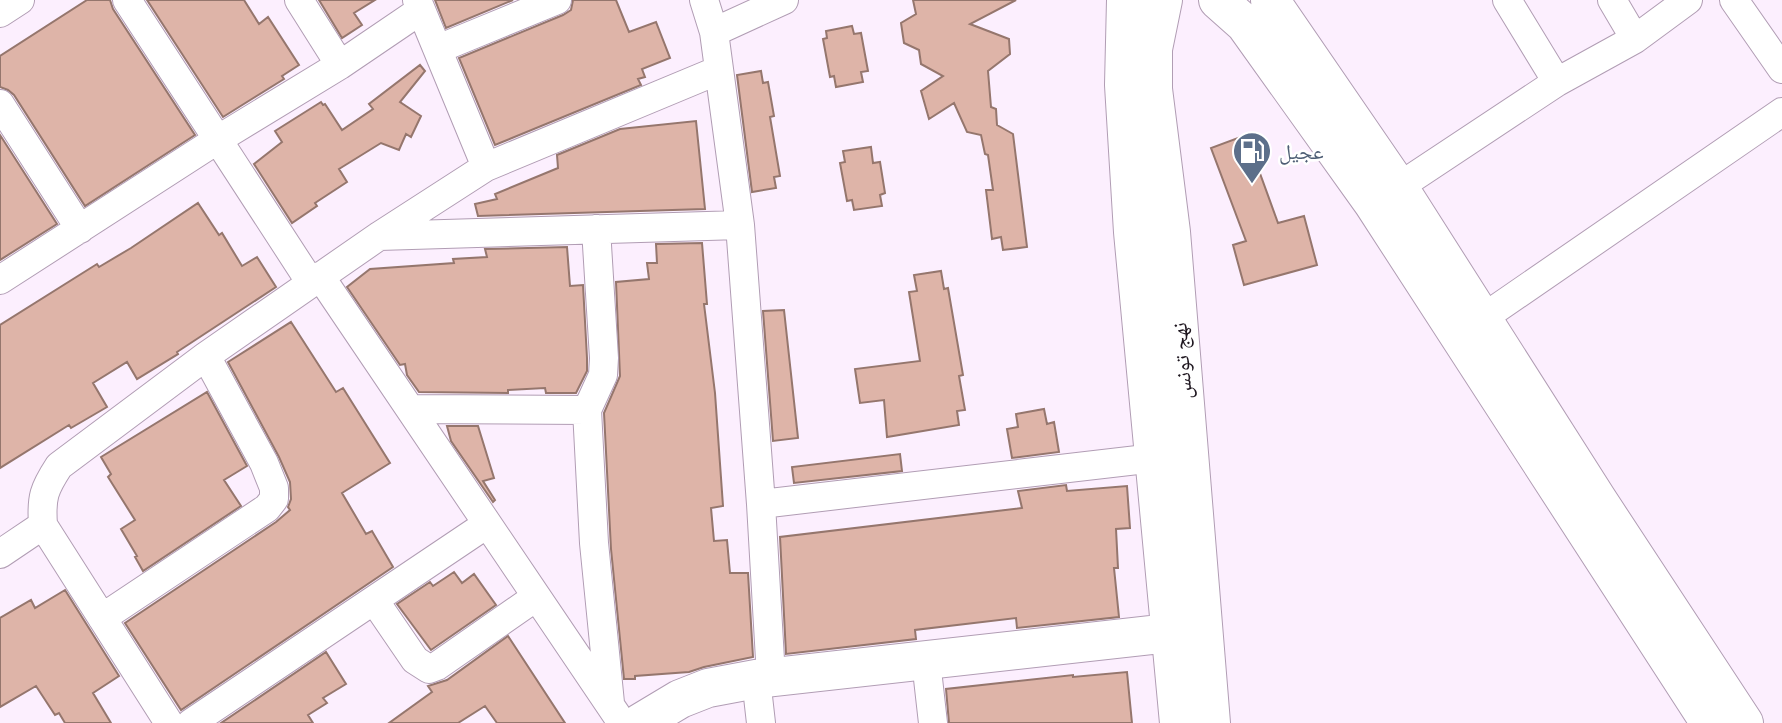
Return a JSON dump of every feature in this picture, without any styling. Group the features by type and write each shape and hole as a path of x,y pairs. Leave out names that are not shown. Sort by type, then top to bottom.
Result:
{"street":[{"path":"0,13 20,0"},
{"path":"127,0 217,140 315,280 411,409 536,597 624,717"},
{"path":"299,0 340,65"},
{"path":"438,49 557,0"},
{"path":"704,0 714,32 740,225 761,504 764,678 761,723"},
{"path":"714,32 784,0"},
{"name":"نهج تونس","path":"1126,0 1124,85 1131,206 1172,456 1187,631 1211,723"},
{"name":"نهج تونس","path":"1163,0 1153,49 1153,89 1171,232 1172,456"},
{"path":"1217,0 1245,24 1386,195"},
{"path":"1270,0 1386,195 1471,327 1597,499 1734,722"},
{"path":"1507,0 1557,82"},
{"path":"1612,0 1635,39"},
{"path":"1386,195 1557,82 1635,39 1688,0"},
{"path":"1734,0 1782,69"},
{"path":"0,280 217,140 340,65 419,5 486,167"},
{"path":"169,723 43,525 42,508 46,486 59,466 206,356 379,236 486,167 719,70"},
{"path":"0,104 80,229"},
{"path":"1471,327 1782,112"},
{"path":"379,236 740,225"},
{"path":"596,229 604,358 603,374 587,410 594,543 624,717"},
{"path":"102,618 267,508 274,499 274,488 264,463 206,356"},
{"path":"411,409 587,410"},
{"path":"761,504 1172,456"},
{"path":"191,723 487,524"},
{"path":"0,554 43,525"},
{"path":"374,600 415,660 429,669 438,666 536,597"},
{"path":"624,717 708,688 764,678 1187,631"},
{"name":"نهج تونس","path":"1179,723 1187,631"},
{"path":"926,661 933,723"}],"building":[{"path":"87,0 110,0 113,9 195,135 85,206 14,95 0,87 0,56"},
{"path":"147,0 244,0 259,24 268,17 299,65 282,76 284,79 223,117"},
{"path":"319,0 375,0 354,13 362,25 342,38"},
{"path":"435,0 513,0 446,28"},
{"path":"573,0 616,0 629,32 656,22 670,58 642,69 645,77 638,79 641,85 495,145 459,58 563,15 571,10"},
{"path":"913,0 1016,0 970,24 1009,39 1010,54 988,71 991,107 996,109 997,125 1013,134 1027,247 1003,250 1001,237 992,239 986,190 993,190 988,155 985,154 981,135 967,132 954,103 929,119 921,91 943,76 921,64 919,50 904,43 901,23 916,14"},
{"path":"852,26 854,34 861,33 868,71 861,72 863,82 836,87 834,76 830,77 823,39 827,38 826,31"},
{"path":"420,65 425,71 400,102 421,116 411,137 406,134 399,150 381,143 339,169 347,182 315,203 317,206 292,223 254,164 282,142 275,131 321,102 342,130 373,109 369,104"},
{"path":"761,71 763,83 768,82 774,116 770,117 780,176 774,177 776,188 752,192 737,75"},
{"path":"696,121 705,209 478,216 475,204 497,199 495,194 558,168 557,155 620,129"},
{"path":"0,135 57,224 0,260"},
{"path":"1246,135 1278,223 1304,216 1317,265 1244,285 1233,245 1246,241 1211,148"},
{"path":"871,147 873,163 880,162 885,193 880,195 882,206 854,210 852,200 847,201 840,163 845,162 843,151"},
{"path":"198,203 219,235 222,233 242,266 257,257 276,287 137,379 127,362 93,383 107,407 71,428 69,425 0,468 0,325 97,264 99,267 131,248"},
{"path":"702,243 707,304 704,304 715,393 723,506 711,508 714,541 727,540 730,573 748,573 753,657 689,672 624,679 611,549 604,413 620,376 616,282 649,279 647,263 657,263 656,244"},
{"path":"567,247 570,286 583,285 587,371 576,393 546,393 545,388 508,390 508,393 419,392 407,375 405,364 400,365 347,287 370,269 454,263 453,259 487,257 485,249"},
{"path":"941,271 944,289 948,288 963,375 959,376 965,410 957,411 959,425 887,437 884,400 860,403 855,369 920,361 909,292 917,291 914,275"},
{"path":"784,310 798,438 773,441 763,311"},
{"path":"291,322 336,392 343,388 390,463 342,493 366,534 372,531 393,567 181,710 125,623 290,510 290,482 228,362"},
{"path":"207,392 247,466 224,480 241,506 143,571 121,529 135,520 108,477 111,474 101,457"},
{"path":"1044,409 1047,424 1054,422 1059,452 1012,458 1007,429 1018,427 1016,414"},
{"path":"447,426 478,426 494,478 483,481 495,500 493,502 451,441"},
{"path":"900,454 902,471 794,483 792,467"},
{"path":"1066,485 1067,491 1127,486 1130,528 1116,529 1118,568 1114,568 1119,617 1017,628 1016,618 915,630 916,639 786,654 780,537 1022,508 1018,491"},
{"path":"454,572 462,583 474,574 496,605 431,650 397,604 430,582 433,586"},
{"path":"65,590 119,676 93,693 111,723 65,723 59,713 55,715 36,686 0,707 0,618 31,600 35,608"},
{"path":"508,636 565,723 497,723 485,706 458,723 389,723 432,692 428,686 447,680"},
{"path":"326,652 346,684 323,698 327,703 308,715 313,723 221,723"},
{"path":"1127,672 1132,723 949,723 946,689"}],"place":[{"name":"عجيل","path":"1252,185"}]}
